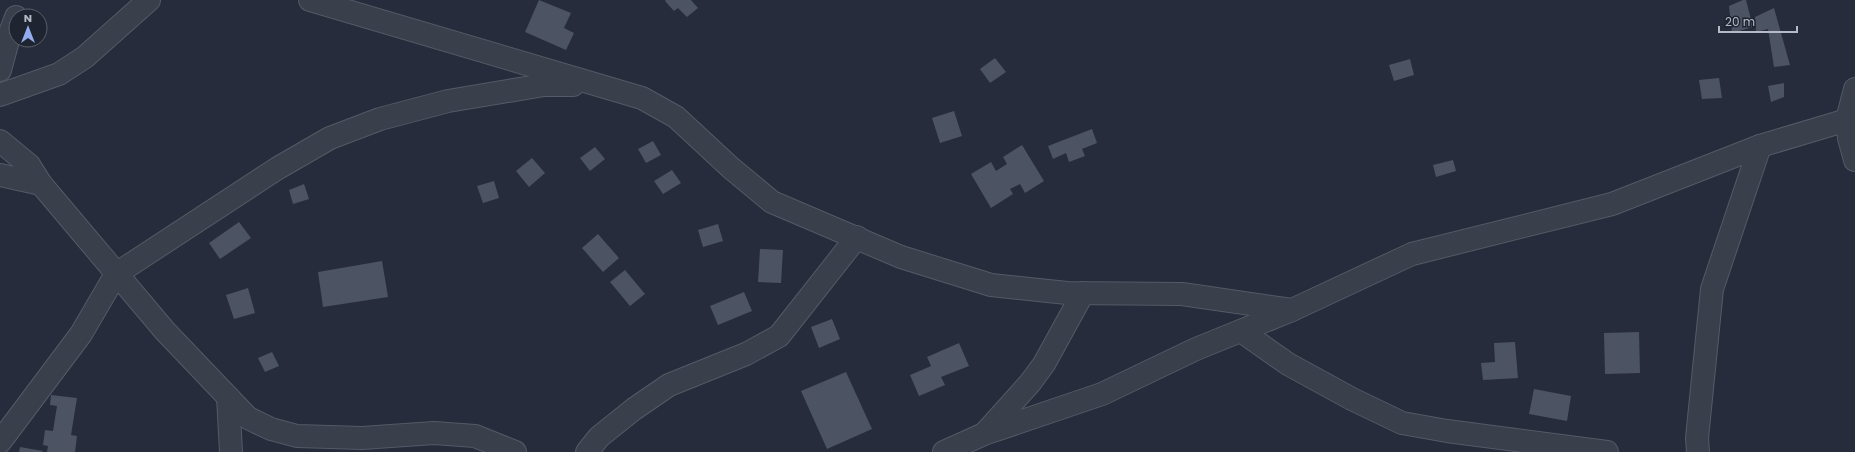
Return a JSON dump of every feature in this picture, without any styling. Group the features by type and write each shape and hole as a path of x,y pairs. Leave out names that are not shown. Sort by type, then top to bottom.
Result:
{"street":[{"path":"0,95 59,74 85,57 149,0"},
{"path":"310,0 642,98 676,117 731,168 772,202 901,257 991,285 1066,293 1182,294 1292,310"},
{"path":"0,70 8,40"},
{"path":"0,442 81,334 116,274 278,168 330,138 380,119 448,101 544,85 594,85"},
{"path":"1855,89 1847,120 1849,138 1855,160"},
{"path":"944,452 984,434 1102,394 1196,349 1292,310 1412,254 1612,204 1760,146 1847,120"},
{"path":"0,140 29,165 41,184 165,331 248,418 271,429 297,436 362,438 434,433 475,436 514,452"},
{"path":"1698,452 1697,438 1712,289 1760,146"},
{"path":"0,175 41,184"},
{"path":"587,452 599,437 634,409 669,386 746,354 779,336 857,238"},
{"path":"984,434 1030,383 1044,364 1083,293"},
{"path":"1241,331 1288,364 1352,399 1402,423 1447,431 1607,452"},
{"path":"228,397 231,452"}],"building":[{"path":"539,0 571,13 564,28 574,33 566,50 525,32"},
{"path":"691,0 698,8 687,17 678,8 674,11 665,1"},
{"path":"1746,0 1753,27 1732,33 1729,6"},
{"path":"1774,8 1790,65 1774,67 1768,29 1756,32 1755,17"},
{"path":"995,58 1006,72 990,83 980,69"},
{"path":"1410,59 1414,75 1394,81 1389,65"},
{"path":"1719,78 1722,98 1702,99 1699,80"},
{"path":"1784,83 1784,97 1771,102 1768,86"},
{"path":"954,111 962,136 940,143 932,118"},
{"path":"1092,129 1097,143 1082,149 1085,156 1069,162 1066,153 1053,159 1048,146"},
{"path":"653,141 661,155 646,163 638,149"},
{"path":"1022,145 1044,181 1025,193 1020,184 1010,189 1013,194 991,208 971,174 991,162 996,171 1007,164 1003,157"},
{"path":"595,147 605,159 590,171 580,158"},
{"path":"532,158 545,173 529,187 516,171"},
{"path":"1453,160 1456,171 1436,177 1433,165"},
{"path":"672,170 681,183 663,194 654,181"},
{"path":"494,181 499,198 483,203 477,186"},
{"path":"304,184 309,199 293,204 289,190"},
{"path":"239,222 251,238 220,259 209,243"},
{"path":"718,224 723,241 703,247 698,230"},
{"path":"598,234 619,258 603,272 582,248"},
{"path":"760,249 783,250 781,283 758,282"},
{"path":"382,261 388,297 323,307 318,272"},
{"path":"625,270 645,294 630,306 610,282"},
{"path":"248,288 255,313 234,319 226,295"},
{"path":"744,292 752,311 718,325 710,306"},
{"path":"832,319 840,339 819,348 811,327"},
{"path":"1639,332 1640,373 1605,374 1604,333"},
{"path":"1515,342 1518,378 1483,380 1481,363 1495,362 1494,343"},
{"path":"959,343 969,366 941,377 945,385 919,396 910,375 931,366 927,357"},
{"path":"272,352 279,366 265,372 258,358"},
{"path":"846,372 872,429 827,449 801,391"},
{"path":"1534,389 1571,396 1567,421 1529,414"},
{"path":"51,395 77,398 71,435 77,436 75,452 47,452 48,446 43,445 45,430 53,431 57,406 50,405"},
{"path":"20,447 43,451 19,452"}]}
